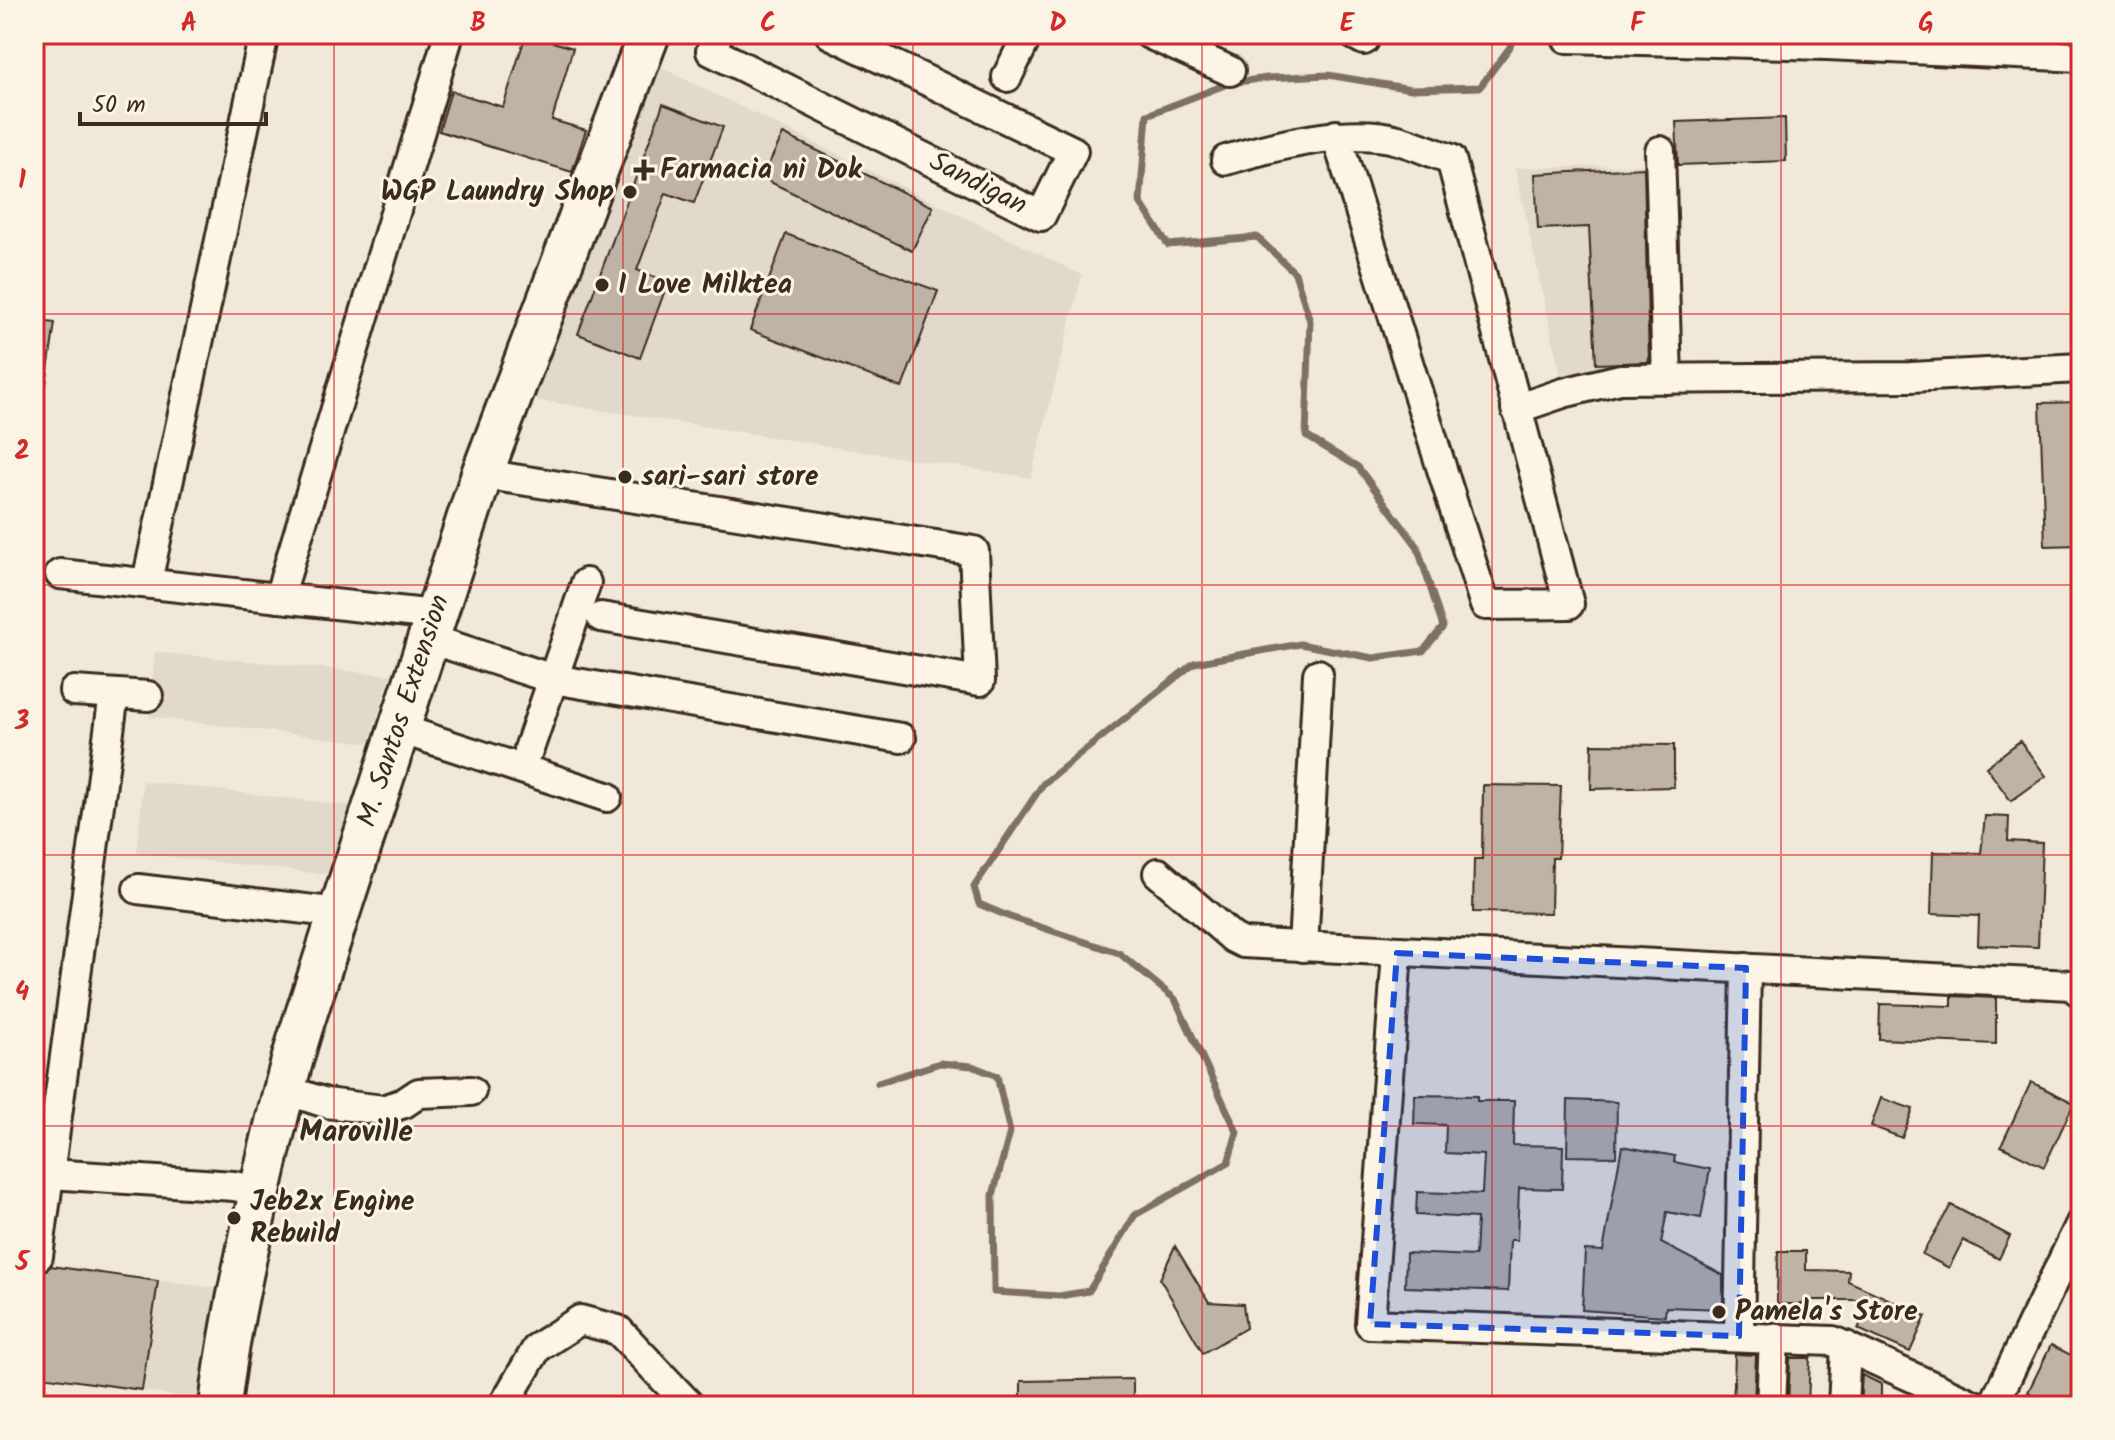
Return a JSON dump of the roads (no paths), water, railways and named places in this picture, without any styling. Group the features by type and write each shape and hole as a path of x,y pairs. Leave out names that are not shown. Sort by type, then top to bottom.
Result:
{"street":[{"path":"147,582 264,34"},
{"path":"279,598 449,34"},
{"name":"M. Santos Extension","path":"220,1406 225,1367 283,1089 397,728 482,474 649,34"},
{"name":"Sandigan","path":"718,34 711,51 1041,216 1073,151 830,34"},
{"path":"1007,77 1028,34"},
{"path":"1149,34 1230,71"},
{"path":"1567,38 1827,45 2081,57"},
{"path":"1226,160 1264,148 1336,135 1395,138 1451,159 1569,604 1485,605 1336,135"},
{"path":"1660,151 1667,379"},
{"path":"1516,409 1620,379 1911,377 2081,368"},
{"path":"482,474 974,551 980,681 601,617"},
{"path":"60,574 279,598 431,626 553,679 901,738"},
{"path":"529,749 586,583"},
{"path":"1303,947 1318,674"},
{"path":"74,691 148,696"},
{"path":"38,1256 114,694"},
{"path":"397,728 607,797"},
{"path":"1158,873 1233,938 1243,943 2078,986"},
{"path":"138,889 339,913"},
{"path":"1397,953 1370,1324 1833,1341 1976,1406"},
{"path":"1739,1336 1746,968"},
{"path":"283,1089 326,1103 383,1110 404,1103 419,1093 471,1091"},
{"path":"50,1174 234,1186 260,1191"},
{"path":"1993,1406 2081,1223"},
{"path":"503,1406 537,1348 580,1320 618,1330 690,1406"},
{"path":"1771,1406 1774,1338"},
{"path":"1843,1406 1846,1346"}],"waterway":[{"path":"878,1083 940,1063 972,1066 997,1076 1010,1132 993,1195 994,1292 1059,1296 1089,1291 1135,1215 1228,1163 1237,1132 1175,999 1119,953 979,904 974,887 1043,784 1194,663 1300,644 1373,658 1423,651 1443,627 1417,546 1358,467 1306,436 1310,321 1295,273 1257,237 1168,245 1140,202 1147,115 1230,83 1268,78 1328,75 1411,89 1480,87 1510,47 1514,34"}],"place":[{"name":"Farmacia ni Dok","path":"644,170"},
{"name":"WGP Laundry Shop","path":"630,192"},
{"name":"I Love Milktea","path":"602,285"},
{"name":"sari-sari store","path":"625,477"},
{"name":"Jeb2x Engine Rebuild","path":"234,1218"},
{"name":"Pamela's Store","path":"1719,1312"}],"district":[{"name":"Maroville","path":"356,1133"}]}
